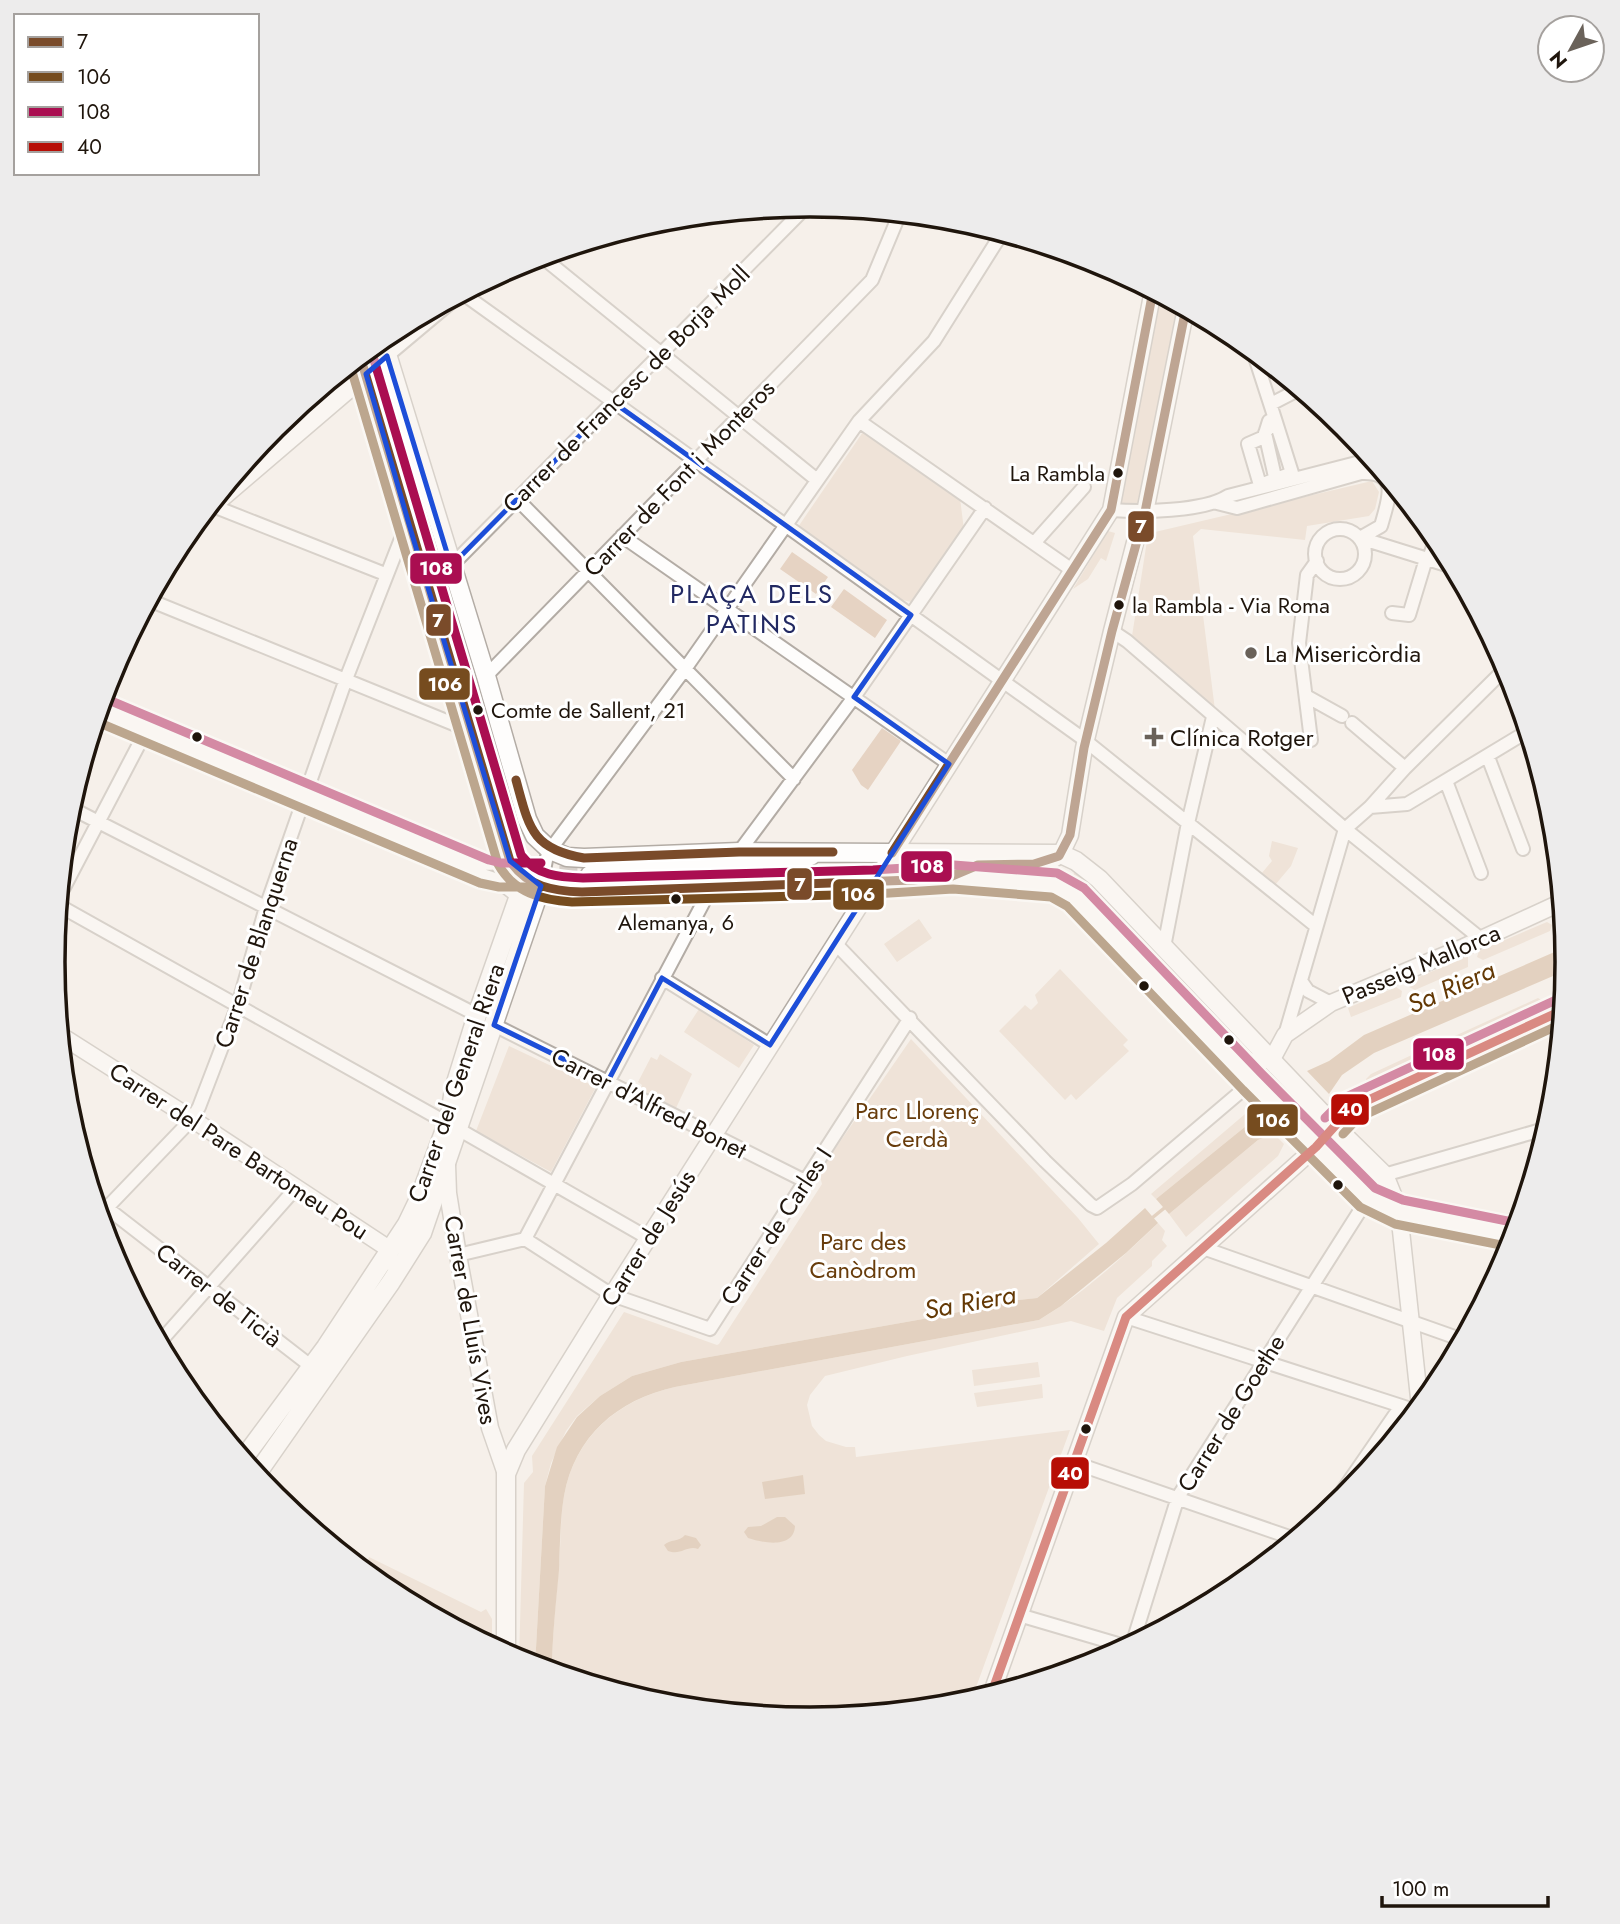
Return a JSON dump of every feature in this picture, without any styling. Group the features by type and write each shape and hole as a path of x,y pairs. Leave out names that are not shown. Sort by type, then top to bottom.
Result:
{"main road":[{"path":"385,350 527,819 535,836 550,850 567,857 584,859 739,852 1061,854 1094,874 1384,1175 1399,1212"},
{"path":"244,479 387,356"},
{"path":"363,366 520,893"},
{"path":"343,813 469,866"},
{"path":"590,875 784,868 818,853"},
{"path":"511,860 527,880 554,890 874,883 953,877 1055,885 1075,896 1258,1088 1368,1198 1399,1212 1504,1233"},
{"name":"Carrer del General Riera","path":"249,1451 312,1367 407,1224 494,1025 526,917 541,886"},
{"name":"Carrer del General Riera","path":"262,1466 391,1282 422,1233 447,1163 454,1089 520,893"},
{"path":"452,1123 526,917"},
{"path":"1334,1126 1350,1108 1554,1014"},
{"name":"Carrer de Jesús","path":"506,1642 506,1474 516,1450 612,1295"}],"street":[{"name":"Carrer de Francesc de Borja Moll","path":"451,566 797,217"},
{"name":"Carrer de Font i Monteros","path":"486,676 872,280 896,222"},
{"path":"541,886 545,860 550,850 685,669 859,421 934,341 997,241"},
{"path":"550,263 817,480"},
{"path":"470,299 1086,741 1317,926"},
{"path":"1151,300 1111,510 1145,512 1217,503 1237,508 1371,472"},
{"path":"953,877 974,865 1052,860 1061,854 1070,835 1086,741 1112,631 1145,512 1183,317"},
{"path":"387,356 424,325"},
{"path":"1258,367 1271,404 1292,473 1268,484 1259,485 1248,444 1264,437 1269,421 1275,419"},
{"path":"1271,404 1291,394"},
{"path":"299,421 301,430"},
{"path":"859,421 1072,570"},
{"path":"1265,433 1275,477 1268,484"},
{"path":"1217,503 1228,496 1268,484 1361,462"},
{"path":"1035,542 1084,487"},
{"path":"1360,538 1381,526 1390,495"},
{"path":"517,499 794,779"},
{"path":"739,852 853,697 985,508"},
{"name":"Carrer de Jesús","path":"612,1295 1111,510"},
{"path":"217,511 385,574"},
{"name":"Carrer de Blanquerna","path":"106,1208 192,1119 237,1006 266,907 346,679 408,521"},
{"path":"1360,538 1364,545 1364,561 1356,574 1341,579 1326,574 1317,561 1317,545 1329,532 1345,530 1360,538 1439,562"},
{"path":"622,536 949,764"},
{"path":"1392,613 1409,615 1431,550"},
{"path":"1311,740 1299,643 1307,575 1317,561"},
{"path":"157,603 471,731"},
{"path":"1112,631 1345,829 1481,939"},
{"path":"1152,977 1170,977 1248,1058 1278,1067 1300,981 1345,829 1370,807 1405,768 1498,676"},
{"path":"1306,696 1347,719 1405,768"},
{"path":"108,713 343,813 358,827 471,874 506,885 520,893 530,907 526,917"},
{"path":"1164,947 1188,823 1213,717"},
{"path":"70,876 147,729"},
{"path":"1370,807 1407,804 1520,736"},
{"path":"1488,757 1523,849"},
{"path":"1446,781 1481,873"},
{"path":"343,813 361,810 475,860 511,860"},
{"path":"80,813 477,1015"},
{"path":"525,1239 711,888"},
{"name":"Passeig Mallorca","path":"1285,1035 1331,1003 1553,906"},
{"path":"66,910 452,1123 648,1238"},
{"path":"835,943 1045,1161 1097,1208 1258,1088"},
{"path":"662,978 770,1045"},
{"path":"1300,981 1308,992 1331,1003"},
{"name":"Carrer de Carles I","path":"612,1295 710,1329 910,1018"},
{"name":"Carrer d'Alfred Bonet","path":"494,1025 805,1181"},
{"name":"Carrer del Pare Bartomeu Pou","path":"69,1041 389,1249 391,1282"},
{"path":"995,1684 1126,1317 1316,1147 1334,1126"},
{"path":"1384,1175 1535,1132"},
{"name":"Carrer de Lluís Vives","path":"447,1163 448,1193 458,1255 490,1428 506,1474"},
{"path":"165,1336 296,1188"},
{"name":"Carrer de Goethe","path":"1134,1633 1178,1497 1368,1198"},
{"path":"1399,1212 1417,1394"},
{"name":"Carrer de Ticià","path":"110,1217 209,1287 312,1367"},
{"path":"458,1255 525,1239 612,1295"},
{"path":"1203,1248 1454,1337"},
{"path":"1126,1317 1407,1407"},
{"path":"1364,1459 1401,1406"},
{"path":"1075,1463 1285,1535"},
{"path":"1019,1615 1115,1642"}],"highlighted area":[{"path":"387,356 451,566 613,402 911,615 854,697 949,764 770,1045 662,978 608,1081 494,1025 541,886 510,861 408,521 366,374"}],"green space":[{"path":"1155,302 1182,316 1143,507 1114,506"},
{"path":"863,432 960,498 964,530 911,602 898,599 798,527"},
{"path":"1372,481 1379,492 1375,509 1369,516 1307,526 1305,540 1201,529 1193,536 1215,710 1132,636 1147,541 1155,532"},
{"path":"1108,531 1115,533 1106,561 1101,558 1088,579 1073,589"},
{"path":"792,552 828,577 816,594 780,569"},
{"path":"844,589 887,620 875,638 831,607"},
{"path":"882,728 901,741 868,790 861,785 852,770"},
{"path":"1272,841 1298,848 1291,866 1275,885 1261,874 1272,861 1269,856"},
{"path":"1075,871 1088,884 1085,887 1107,911 1152,950 1245,1047 1151,951 1070,881"},
{"path":"919,919 932,938 897,962 884,944"},
{"path":"1547,922 1552,925 1550,931 1483,960 1477,957 1479,951"},
{"path":"1468,956 1468,967 1415,990 1409,987 1412,980"},
{"path":"1060,969 1128,1040 1123,1045 1129,1051 1076,1100 1071,1094 1065,1100 999,1031 1025,1005 1031,1010 1038,1003 1035,995"},
{"path":"1396,987 1402,991 1401,997 1351,1017 1348,1008"},
{"path":"1538,998 1543,1001 1540,1007 1439,1054 1433,1051 1435,1045"},
{"path":"699,1009 754,1045 739,1068 684,1032"},
{"name":"Parc des Canòdrom","path":"911,1039 1099,1244 1037,1298 681,1362 632,1376 600,1396 577,1416 566,1431 551,1463 545,1486 536,1655 519,1648 524,1483 533,1472 532,1456 624,1312 719,1344 822,1184 819,1172"},
{"path":"509,1046 596,1087 551,1172 476,1131"},
{"path":"660,1054 692,1074 676,1108 640,1090 642,1085 638,1082 651,1057 657,1060"},
{"path":"1414,1054 1422,1059 1421,1062 1369,1086 1366,1079 1371,1074"},
{"path":"1251,1109 1254,1112 1246,1126 1156,1199 1151,1194"},
{"path":"1274,1134 1284,1144 1278,1156 1186,1237 1169,1214 1258,1140"},
{"path":"1158,1223 1165,1231 1162,1240 1167,1246 1152,1261 1152,1266 1117,1298 1104,1331 1071,1321 907,1356 825,1376 810,1395 807,1405 812,1426 826,1441 855,1447 856,1457 1070,1430 976,1688 907,1701 859,1706 761,1706 665,1693 617,1682 552,1661 564,1496 578,1455 602,1424 618,1411 654,1393 675,1387 1039,1320 1116,1262"},
{"path":"1038,1362 1040,1377 974,1386 972,1370"},
{"path":"1042,1384 1043,1398 977,1407 974,1393"},
{"path":"369,1557 481,1612 486,1609 492,1619 492,1636 437,1607 396,1582 368,1560"}],"shaded area":[{"path":"1555,952 1555,975 1374,1053 1342,1075 1329,1094 1307,1071 1329,1061 1364,1035"},
{"path":"1254,1112 1274,1134 1258,1140 1169,1214 1156,1199 1246,1126"},
{"path":"1145,1208 1158,1223 1061,1306 1039,1320 675,1387 654,1393 617,1411 589,1439 578,1455 570,1475 562,1514 552,1661 536,1655 545,1486 557,1447 577,1417 600,1396 632,1376 681,1362 1037,1298"},
{"path":"803,1475 805,1494 765,1499 762,1482"},
{"path":"777,1517 785,1517 795,1526 793,1533 784,1541 754,1540 748,1538 744,1532 748,1527 761,1526"},
{"path":"685,1535 696,1538 701,1545 698,1549 668,1551 664,1545"}],"waterway":[{"name":"Sa Riera","path":"1287,1107 1300,1096"},
{"name":"Sa Riera","path":"1263,1127 1276,1116"},
{"name":"Sa Riera","path":"1152,1218 1168,1205"}],"tunnel":[{"path":"479,870 500,875 590,875"}],"transit line":[{"name":"7","path":"892,853 1111,510 1151,300"},
{"name":"7","path":"363,366 510,861 517,870 542,886 582,892 913,880 952,876 978,865 1034,864 1059,856 1070,835 1084,748 1112,631 1145,512 1184,318"},
{"name":"108","path":"374,358 521,855 527,862 541,871 557,876 583,878 873,870 954,865 1057,873 1084,888 1375,1188 1403,1200 1509,1221"},
{"name":"106","path":"353,374 498,864 512,882 540,897 572,902 874,894 953,889 1051,897 1067,906 1243,1090 1360,1207 1395,1224 1500,1245"},
{"name":"108","path":"112,701 489,860 501,863 541,863"},
{"name":"106","path":"103,724 480,883 499,887 541,887"},
{"name":"7","path":"516,780 529,823 535,833 553,849 566,854 584,858 739,852 833,852"},
{"name":"108","path":"1325,1118 1346,1097 1554,1001"},
{"name":"40","path":"995,1684 1126,1317 1316,1147 1351,1108 1554,1014"},
{"name":"106","path":"1343,1134 1358,1118 1552,1028"}],"place":[{"name":"La Rambla","path":"1118,473"},
{"name":"la Rambla - Via Roma","path":"1119,605"},
{"name":"La Misericòrdia","path":"1251,653"},
{"name":"Comte de Sallent, 21","path":"478,710"},
{"name":"Clínica Rotger","path":"1154,737"},
{"name":"Alemanya, 6","path":"676,899"}],"district":[{"name":"PLAÇA DELS PATINS","path":"752,609"}],"park label":[{"name":"Parc Llorenç Cerdà","path":"917,1124"}]}
